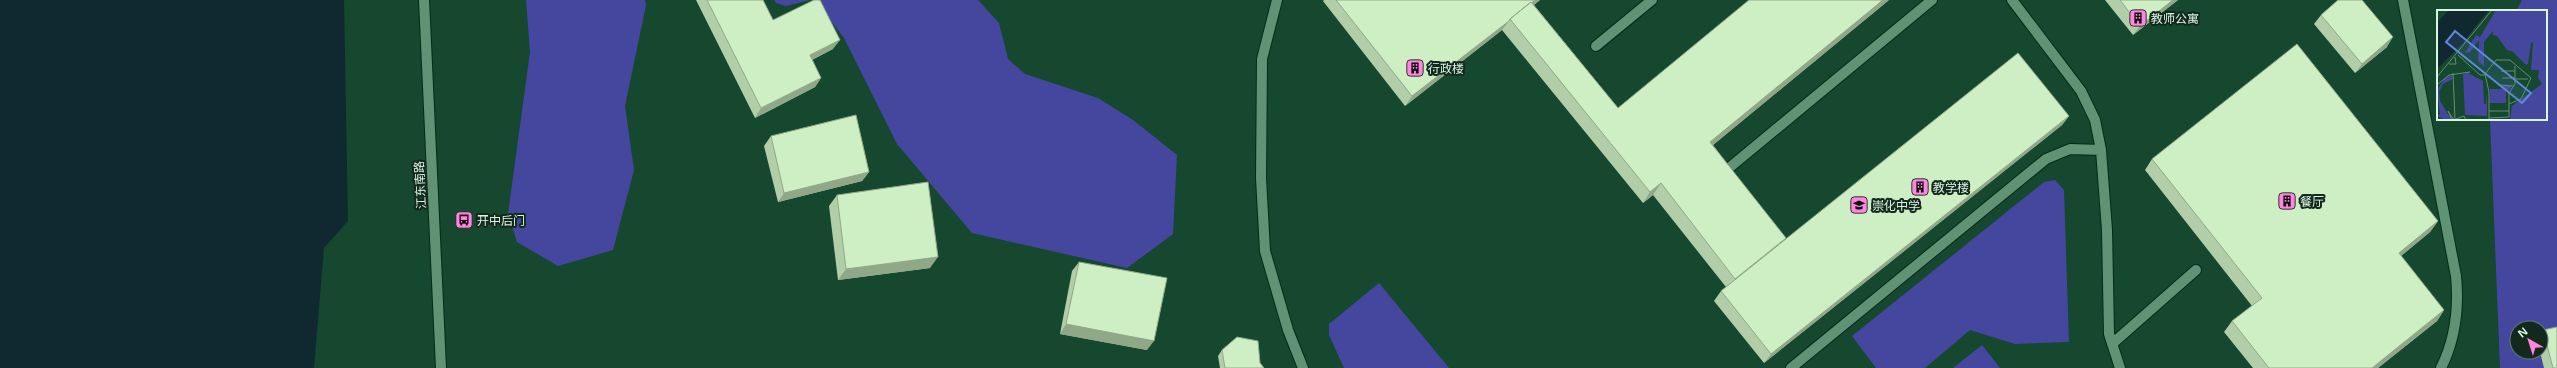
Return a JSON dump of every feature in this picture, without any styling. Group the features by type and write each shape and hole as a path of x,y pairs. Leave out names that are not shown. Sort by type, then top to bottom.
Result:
{"street":[{"name":"江东南路","path":"424,0 441,368"},
{"path":"1277,0 1262,59 1260,178 1265,251 1288,330 1302,368"},
{"path":"1596,46 1652,0"},
{"path":"1729,168 1932,0"},
{"path":"2012,0 2081,91 2094,120 2101,150 2107,230 2109,334 2120,368"},
{"path":"2403,0 2456,276 2458,300 2455,319 2441,368"},
{"path":"1791,368 2046,159 2070,150 2101,150"},
{"path":"2112,344 2196,270"}],"shaded area":[{"path":"526,0 645,0 646,5 625,106 634,170 613,250 558,266 517,242 508,214 530,52"},
{"path":"774,0 810,0 786,6 776,3"},
{"path":"812,0 978,0 999,23 1008,59 1025,74 1098,98 1133,120 1177,155 1173,234 1127,268 972,233 897,144 844,38 819,5"},
{"path":"2522,0 2557,0 2557,368 2500,368 2490,120 2547,120 2547,10 2517,10"},
{"path":"2055,180 2064,190 2069,342 2015,344 1970,330 1925,368 1876,368 1852,336 2044,182"},
{"path":"1379,283 1449,368 1344,368 1329,335 1329,324"},
{"path":"1982,345 2000,368 1953,368"}],"water":[{"path":"0,0 344,0 348,221 324,248 314,368 0,368"}],"building":[{"path":"707,0 763,0 773,20 814,0 820,0 840,40 810,55 821,78 761,108"},
{"name":"行政楼","path":"1336,0 1535,0 1412,96"},
{"path":"1749,0 1883,0 1710,142 1786,238 1735,279 1661,183 1650,192 1510,19 1531,2 1618,108"},
{"path":"2120,0 2173,0 2140,26"},
{"path":"2338,0 2362,0 2393,37 2362,64 2321,15"},
{"name":"餐厅","path":"2297,44 2438,221 2399,253 2444,310 2372,368 2269,368 2232,321 2262,298 2152,159"},
{"name":"教学楼","path":"2018,53 2069,116 1771,354 1721,291"},
{"path":"856,115 869,172 784,193 771,136"},
{"path":"928,182 938,257 846,269 837,195"},
{"path":"1079,262 1167,278 1154,341 1066,324"},
{"path":"2557,327 2557,368 2553,368 2549,353 2549,329"},
{"path":"1237,337 1258,341 1260,363 1264,368 1225,368 1222,350"}],"place":[{"name":"教师公寓","path":"2138,18"},
{"name":"行政楼","path":"1415,68"},
{"name":"教学楼","path":"1920,187"},
{"name":"餐厅","path":"2287,201"},
{"name":"崇化中学","path":"1859,205"},
{"name":"开中后门","path":"464,220"}]}
